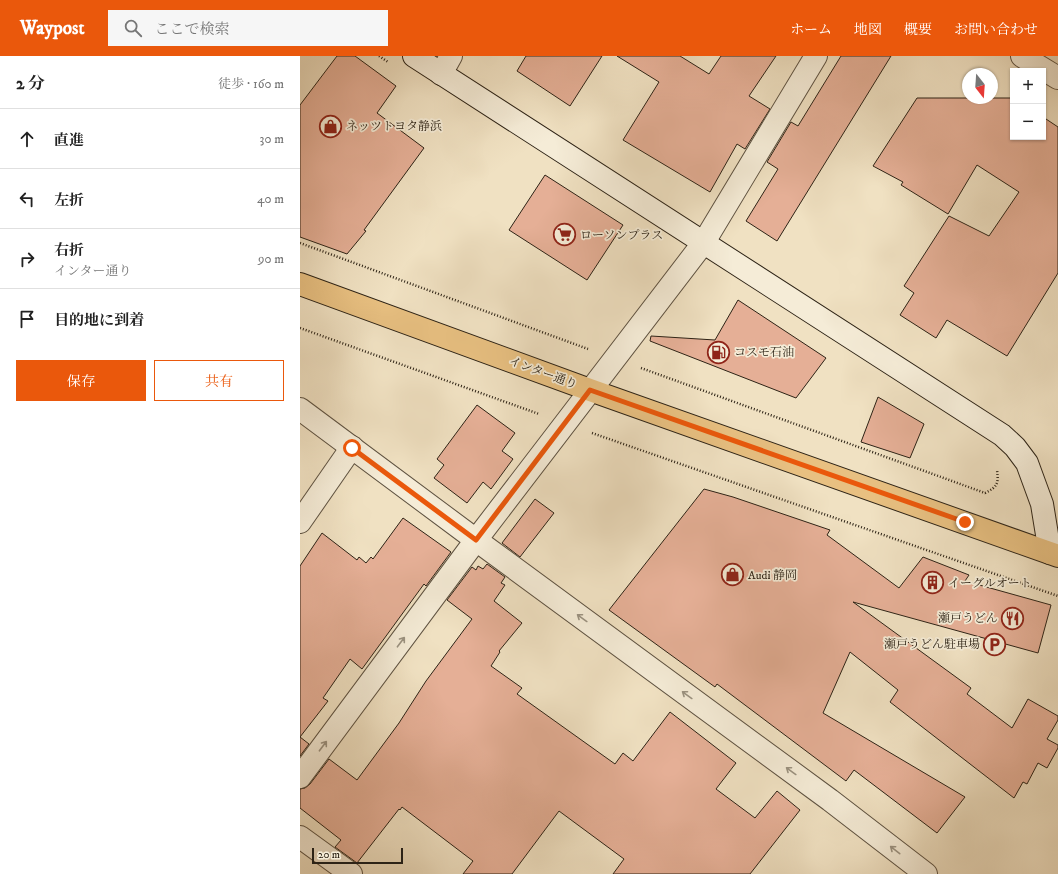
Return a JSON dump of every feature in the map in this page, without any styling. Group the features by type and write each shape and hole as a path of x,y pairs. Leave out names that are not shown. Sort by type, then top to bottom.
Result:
{"main road":[{"name":"インター通り","path":"300,284 590,390 1054,554"}],"street":[{"path":"414,56 446,65 704,242 1002,435 1015,447 1027,463 1042,504 1054,554"},
{"path":"300,778 476,540 704,242 816,56"},
{"path":"1035,59 1058,78"},
{"path":"300,409 830,800 926,874"},
{"path":"300,522 352,448"},
{"path":"300,837 351,874"}],"path":[{"path":"300,243 985,493 995,488"},
{"path":"300,328 565,423 1058,596"}],"building":[{"path":"337,56 355,56 396,86 377,113 424,148 364,230 366,231 347,254 300,237 300,105"},
{"path":"526,56 602,56 570,106 517,71"},
{"path":"617,56 680,56 709,74 721,56 776,56 749,96 770,109 745,149 737,144 710,192 623,140 659,82"},
{"path":"841,56 891,56 777,241 746,221 778,169 767,162 791,122 798,126"},
{"path":"917,98 962,98 962,104 998,104 998,98 1010,98 1010,140 1046,140 1046,119 1058,127 1058,273 1007,356 947,320 936,338 900,315 914,293 904,286 949,216 989,236 1019,192 977,165 948,214 901,185 903,182 873,166"},
{"path":"545,175 623,225 587,280 509,230"},
{"path":"738,300 826,358 796,398 650,341 651,336 715,340"},
{"path":"878,397 924,424 910,458 861,442"},
{"path":"477,405 515,433 502,451 513,459 491,489 483,482 467,503 434,478 444,465 437,459"},
{"path":"704,489 733,497 830,530 827,535 899,588 923,557 969,575 965,581 1051,605 1038,653 853,602 971,688 967,694 1012,728 1028,699 1058,716 1058,720 1047,739 1058,745 1058,748 1047,768 1038,763 1027,784 1023,782 1014,798 890,702 898,690 850,652 823,713 965,797 937,833 854,770 846,781 717,684 715,687 609,610"},
{"path":"535,499 554,513 520,557 502,543"},
{"path":"403,518 451,552 426,586 424,584 362,669 350,659 323,698 328,701 300,737 300,566 322,533 357,560 359,557 366,563 371,557 373,559"},
{"path":"487,564 505,577 501,583 505,585 494,601 522,623 499,651 500,652 491,666 522,688 517,694 615,764 623,753 633,761 670,712 736,763 716,789 755,818 777,791 800,810 750,874 613,874 624,859 559,811 512,874 463,874 473,861 402,807 357,863 335,847 341,840 300,808 300,789 305,788 310,784 329,759 357,780 399,723 426,681 472,619 447,600 472,567 476,570 478,566 483,569"},
{"path":"300,737 309,744 300,756"}],"place":[{"name":"ネッツトヨタ静浜","path":"331,126"},
{"name":"ローソンプラス","path":"564,235"},
{"name":"コスモ石油","path":"719,352"},
{"name":"Audi 静岡","path":"733,575"},
{"name":"イーグルオート","path":"933,583"},
{"name":"瀬戸うどん","path":"1013,618"},
{"name":"瀬戸うどん駐車場","path":"995,644"}],"route":[{"path":"352,448 476,540 590,390 965,522"}]}
